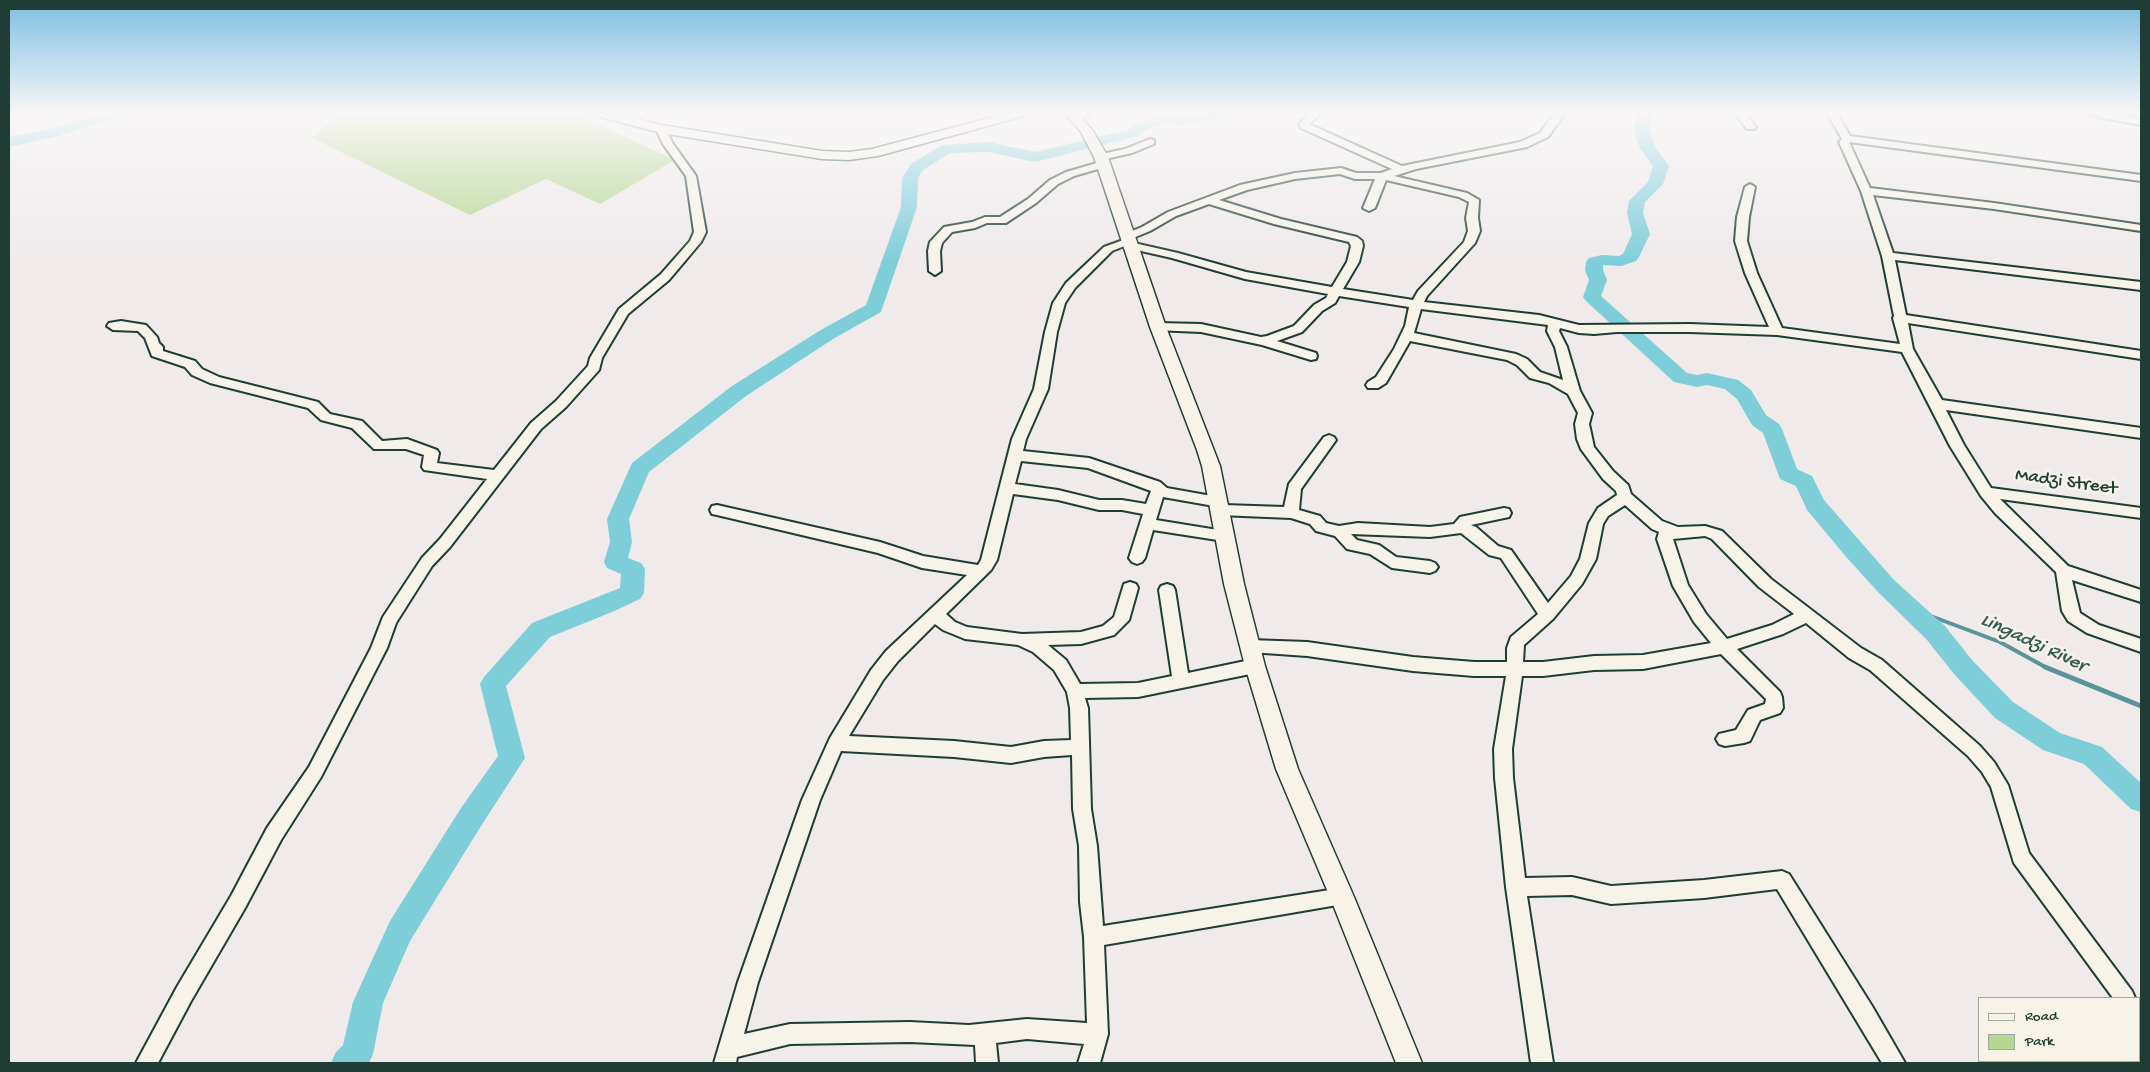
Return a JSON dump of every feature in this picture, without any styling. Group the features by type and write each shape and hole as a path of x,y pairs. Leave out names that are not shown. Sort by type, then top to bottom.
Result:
{"street":[{"path":"147,1063 278,827 315,772 379,648 389,621 427,562 445,543 536,426 561,404 594,367 596,358 624,312 665,277 695,242 700,232 692,176 682,163"},
{"path":"935,271 934,251 936,242 948,228 975,225 987,220 1002,221 1032,201 1054,182 1089,163"},
{"path":"1103,163 1158,327 1206,450 1234,584 1255,666 1287,769 1342,897 1409,1063"},
{"path":"1389,163 1401,170"},
{"path":"1382,176 1429,163"},
{"path":"1853,163 1866,191 1888,256 1899,318 1907,349 1938,404 1957,446 1986,492 2000,509 2063,570 2141,596"},
{"path":"2028,163 2141,178"},
{"path":"728,1056 751,973 811,800 836,743 877,675 892,656 981,571 989,560 1014,456 1025,420 1039,396 1051,332 1062,297 1070,286 1108,249 1130,241 1146,228 1172,214 1244,187 1310,174 1341,172 1355,176 1382,176 1463,195 1474,200 1472,218 1474,231 1471,239 1458,256 1426,289 1416,305 1407,336 1381,380 1373,385"},
{"path":"1369,208 1382,176"},
{"path":"1750,187 1743,217 1741,241 1751,273 1777,331"},
{"path":"1866,191 1994,206 2141,228"},
{"path":"1207,200 1278,222 1353,239 1357,246 1354,262 1331,300 1313,313 1298,329 1261,341"},
{"path":"1130,241 1244,275 1416,305 1539,319 1578,329 1690,328 1777,331 1907,349"},
{"path":"1888,256 2141,286"},
{"path":"1899,318 2141,355"},
{"path":"1554,322 1552,331 1561,347 1573,391 1585,413 1582,424 1584,439 1588,449 1608,475 1623,490 1624,496 1657,525 1673,531"},
{"path":"113,326 121,325 142,328 152,337 153,345 157,347 157,353 190,364 197,372 215,380 313,405 326,417 357,424 379,446 407,444 432,453 429,467 497,475"},
{"path":"1158,327 1201,328 1261,341 1311,356"},
{"path":"1407,336 1511,357 1522,362 1534,375 1554,380 1573,391"},
{"path":"1938,404 2141,433"},
{"path":"1291,513 1294,488 1329,440"},
{"path":"1014,456 1089,463 1155,486 1163,492 1219,506 1291,513 1315,520 1321,527 1340,532 1358,528 1430,532 1456,529 1465,521 1504,513"},
{"path":"1006,488 1058,494 1099,505 1122,505 1149,517 1224,536"},
{"path":"1137,558 1155,495 1163,492"},
{"name":"Madzi Street","path":"1986,492 2141,513"},
{"path":"1542,1063 1516,886 1503,759 1516,670 1515,648 1517,642 1547,614 1581,573 1588,559 1594,529 1603,512 1620,501 1624,496"},
{"path":"717,510 880,548 928,564 981,571"},
{"path":"1461,526 1471,531 1494,551 1506,554 1547,614"},
{"path":"1725,739 1744,736 1745,730 1754,715 1774,708 1774,697 1724,647 1700,618 1681,586 1665,539 1666,533 1673,531 1705,531 1717,535 1750,569 1854,653 1876,664 1974,751 1988,767 1999,785 2021,857 2124,997"},
{"path":"1340,532 1352,545 1374,549 1392,562 1430,567"},
{"path":"2063,570 2070,611 2074,617 2093,628 2141,646"},
{"path":"935,615 949,626 965,633 1019,639 1081,638 1108,631 1121,620 1130,588"},
{"path":"1167,590 1181,681"},
{"path":"1250,646 1307,649 1413,664 1516,670 1594,663 1643,662 1724,647 1777,630 1808,615"},
{"path":"1019,639 1039,647 1050,656 1068,677 1076,691 1079,708 1082,809 1088,846 1098,1034 1089,1063"},
{"path":"1076,691 1138,690 1255,666"},
{"path":"836,743 954,750 1011,756 1044,749 1080,747"},
{"path":"1516,886 1572,886 1611,895 1704,889 1782,880 1894,1063"},
{"path":"1094,938 1342,897"},
{"path":"728,1056 790,1034 985,1034 1027,1029 1098,1034"},
{"path":"985,1034 987,1063"}],"green space":[{"path":"363,163 670,163 600,204 546,179 470,215"}],"waterway":[{"path":"347,1063 357,1054 368,1002 400,931 471,817 512,758 493,684 541,630 632,593 633,569 615,562 621,542 618,519 640,468 739,391 826,335 874,308 909,207 910,178 917,167 923,163"},
{"path":"1659,163 1661,166 1655,184 1637,201 1635,213 1641,234 1630,257 1621,261 1602,260 1595,262 1594,270 1598,280 1592,297 1681,378 1697,381 1707,379 1731,384 1744,395 1759,420 1772,429 1788,474 1804,481 1815,504 1856,553 1886,586 1936,633 1963,667 2004,710 2052,742 2093,755 2141,800"},
{"name":"Lingadzi River","path":"1912,609 2000,642 2046,667"},
{"name":"Lingadzi River","path":"2046,667 2141,706"}]}
